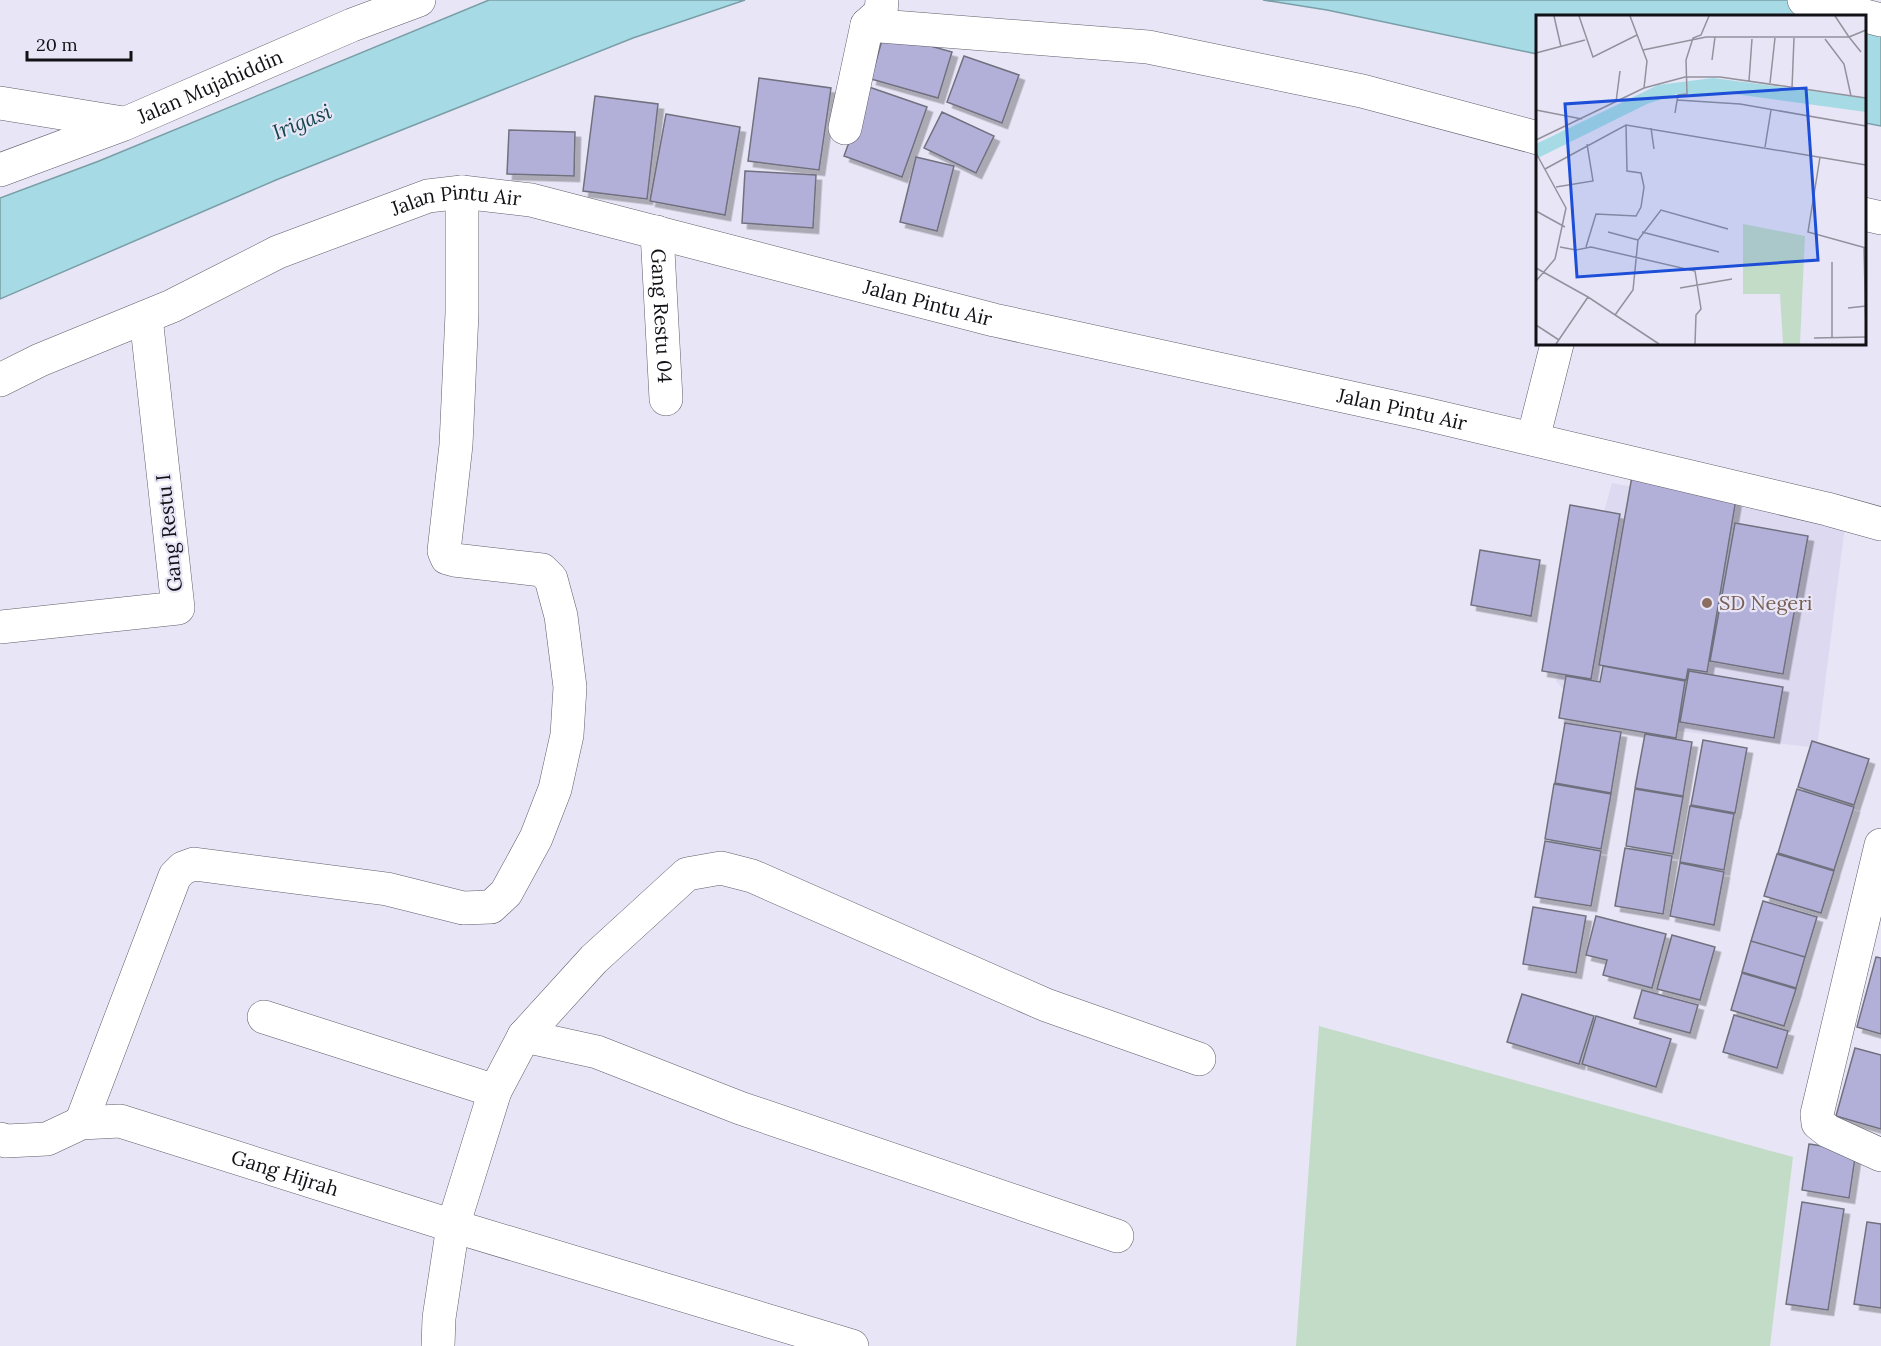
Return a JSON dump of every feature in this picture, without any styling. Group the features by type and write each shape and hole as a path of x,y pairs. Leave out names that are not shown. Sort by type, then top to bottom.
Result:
{"street":[{"path":"1804,0 1862,15"},
{"name":"Jalan Mujahiddin","path":"0,170 124,124 401,4"},
{"path":"845,128 875,13 1148,47 1362,91 1536,137"},
{"path":"1866,16 1881,20"},
{"path":"0,103 124,124"},
{"path":"81,1123 175,876 183,868 194,864 387,890 463,908 491,907 506,893 536,838 555,789 567,735 570,687 561,616 551,579 542,570 454,560 447,558 444,550 457,423 462,313 462,192"},
{"name":"Jalan Pintu Air","path":"0,380 40,360 172,306 278,252 428,196 462,192 531,200 994,320 1533,440 1827,509 1881,524"},
{"path":"1866,214 1881,218"},
{"name":"Gang Restu 04","path":"657,232 666,399"},
{"name":"Gang Restu I","path":"0,627 178,608 146,317"},
{"path":"1533,440 1557,345"},
{"path":"1881,845 1817,1114 1818,1122 1827,1131 1881,1155"},
{"path":"438,1346 439,1318 453,1226 495,1091 524,1036 594,959 687,874 721,868 752,876 1046,1005 1199,1059"},
{"path":"264,1017 495,1091"},
{"path":"524,1036 597,1052 740,1108 1117,1236"},
{"name":"Gang Hijrah","path":"0,1139 6,1141 47,1139 81,1123 120,1121 453,1226 852,1346"}],"shaded area":[{"name":"SD Negeri","path":"1612,483 1845,526 1817,748 1590,720 1556,681"}],"green space":[{"path":"1319,1026 1793,1157 1770,1346 1296,1346"}],"water":[{"name":"Irigasi","path":"489,0 745,0 633,38 276,180 0,299 0,198 99,161"},
{"path":"1263,0 1802,0 1881,17 1881,126 1866,123 1866,15 1536,15 1536,54 1327,10"}],"building":[{"path":"884,33 952,52 938,98 871,79"},
{"path":"964,56 1019,75 1002,123 947,102"},
{"path":"759,78 831,88 819,170 748,161"},
{"path":"869,87 927,107 902,177 844,156"},
{"path":"595,96 658,104 647,199 583,191"},
{"path":"942,112 994,136 976,173 924,148"},
{"path":"666,114 740,127 725,215 650,201"},
{"path":"509,130 575,132 574,176 507,174"},
{"path":"916,157 954,166 937,231 900,222"},
{"path":"745,171 816,175 813,228 742,223"},
{"path":"1632,476 1737,493 1707,672 1688,669 1686,680 1599,665"},
{"path":"1570,505 1620,514 1591,679 1542,671"},
{"path":"1735,523 1808,536 1783,674 1710,661"},
{"path":"1480,550 1540,560 1531,616 1471,605"},
{"path":"1603,666 1685,681 1676,738 1559,718 1566,676 1600,682"},
{"path":"1689,671 1783,687 1774,738 1680,722"},
{"path":"1565,723 1621,732 1611,793 1555,783"},
{"path":"1645,734 1692,742 1683,796 1635,788"},
{"path":"1703,740 1747,748 1735,813 1691,805"},
{"path":"1812,741 1869,759 1854,805 1798,787"},
{"path":"1554,784 1611,794 1601,849 1545,839"},
{"path":"1635,789 1683,797 1673,854 1626,846"},
{"path":"1797,789 1854,807 1834,870 1778,853"},
{"path":"1690,806 1734,814 1724,870 1680,862"},
{"path":"1545,841 1601,851 1591,906 1535,897"},
{"path":"1625,848 1672,856 1663,914 1615,906"},
{"path":"1777,854 1834,871 1821,913 1764,896"},
{"path":"1680,863 1724,872 1714,925 1670,916"},
{"path":"1763,901 1817,917 1805,957 1751,941"},
{"path":"1533,907 1586,916 1576,973 1523,964"},
{"path":"1596,916 1666,934 1652,988 1603,975 1607,960 1586,955"},
{"path":"1672,935 1715,947 1700,1000 1657,989"},
{"path":"1751,941 1805,957 1796,988 1742,972"},
{"path":"1876,957 1881,958 1881,1034 1857,1027"},
{"path":"1742,973 1796,989 1784,1026 1731,1010"},
{"path":"1642,990 1698,1005 1690,1033 1634,1018"},
{"path":"1522,994 1594,1016 1579,1064 1507,1042"},
{"path":"1734,1015 1788,1031 1777,1068 1723,1052"},
{"path":"1596,1016 1671,1039 1656,1087 1582,1064"},
{"path":"1855,1048 1881,1055 1881,1129 1836,1116"},
{"path":"1809,1144 1856,1151 1849,1198 1802,1190"},
{"path":"1802,1202 1844,1209 1828,1310 1786,1304"},
{"path":"1867,1222 1881,1224 1881,1308 1854,1304"}],"place":[{"name":"SD Negeri","path":"1707,603"}]}
